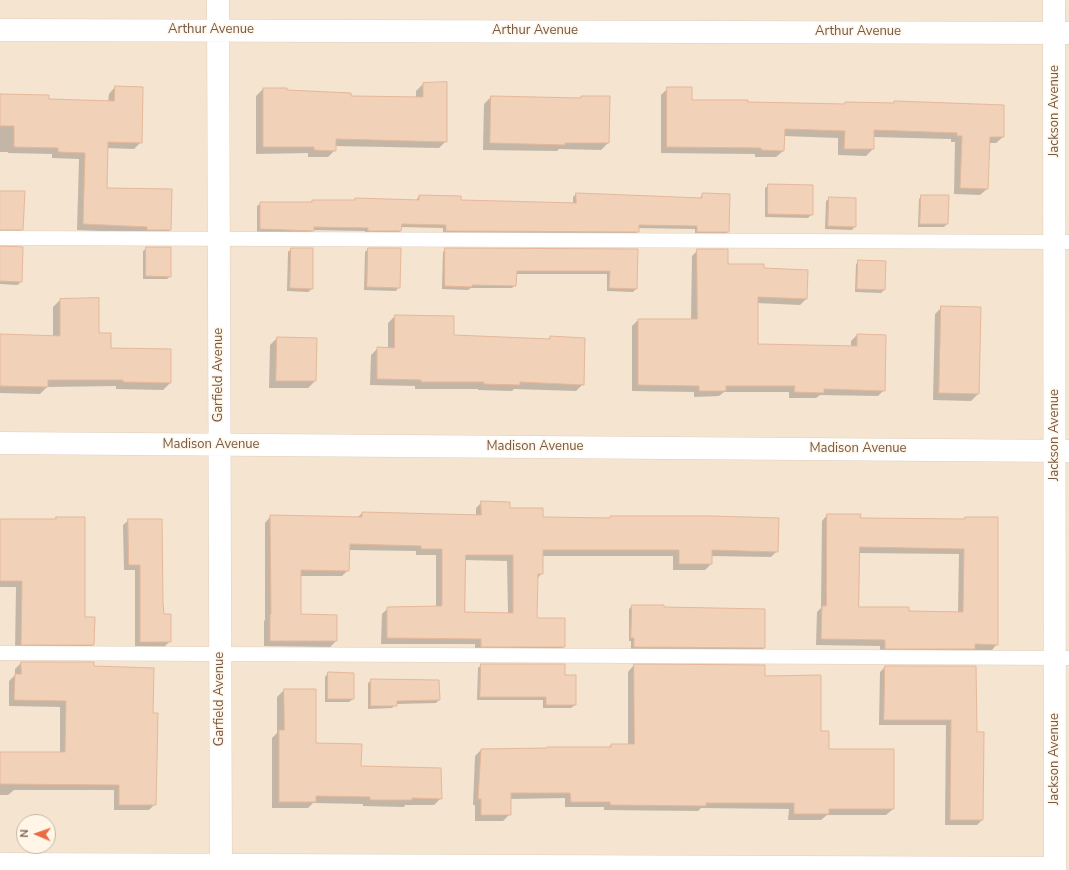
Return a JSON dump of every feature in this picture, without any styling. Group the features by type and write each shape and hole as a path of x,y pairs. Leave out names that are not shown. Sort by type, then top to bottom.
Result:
{"street":[{"name":"Garfield Avenue","path":"218,0 221,868"},
{"name":"Jackson Avenue","path":"1054,0 1062,33 1062,658 1056,869"},
{"name":"Arthur Avenue","path":"0,30 1062,33"},
{"name":"Madison Avenue","path":"0,443 1062,451"},
{"path":"0,864 221,868 1056,869"}],"lane":[{"path":"0,238 1062,242"},
{"path":"0,653 1062,658"}],"shaded area":[{"path":"0,0 1069,0 1069,870 0,870"}],"building":[{"path":"447,82 447,142 336,139 336,151 314,150 314,147 263,147 263,88 287,88 287,90 351,93 351,96 423,97 423,83"},
{"path":"115,86 143,87 142,143 108,142 107,188 172,189 171,230 147,230 147,227 83,224 85,153 58,152 58,148 14,147 14,126 0,126 0,94 49,95 49,99 114,101"},
{"path":"667,87 692,87 692,100 748,100 748,102 845,104 845,102 894,103 894,101 1004,105 1004,137 990,137 988,189 960,188 962,136 957,136 957,133 874,130 874,149 844,149 845,131 785,129 784,151 761,150 761,148 667,147"},
{"path":"491,96 581,98 581,96 610,96 609,143 565,143 565,145 490,143"},
{"path":"768,184 813,185 813,215 768,214"},
{"path":"0,191 25,191 23,230 0,230"},
{"path":"576,193 702,198 702,193 730,194 729,232 697,232 697,226 639,225 639,232 446,231 446,225 402,224 401,231 368,231 368,228 314,227 314,231 260,229 260,202 312,202 312,200 355,200 355,198 419,200 419,195 461,196 461,200 576,203"},
{"path":"921,195 949,195 948,224 920,224"},
{"path":"829,197 856,198 856,227 828,226"},
{"path":"0,246 23,247 22,282 0,281"},
{"path":"146,247 171,247 171,277 146,276"},
{"path":"291,248 313,248 313,289 290,288"},
{"path":"368,248 401,248 400,288 367,287"},
{"path":"445,248 638,249 637,289 609,288 610,271 517,271 516,286 445,286"},
{"path":"697,249 728,249 728,264 764,264 764,268 808,270 807,299 758,297 758,344 857,346 857,334 886,335 885,391 824,389 824,393 794,392 795,386 726,386 726,391 699,391 699,386 638,385 638,319 697,319"},
{"path":"858,260 886,261 885,290 857,289"},
{"path":"99,298 99,333 111,333 111,348 171,349 171,383 123,382 123,380 48,380 48,387 0,386 0,334 60,336 60,299"},
{"path":"941,306 981,307 979,394 939,393"},
{"path":"395,315 454,316 454,335 550,339 550,336 585,338 584,385 520,382 520,385 484,384 484,382 421,382 421,380 377,379 377,347 394,348"},
{"path":"277,337 317,338 316,381 276,381"},
{"path":"481,501 510,502 510,508 543,508 543,517 610,518 610,516 712,516 779,518 778,552 712,550 712,564 679,564 679,550 543,550 543,574 538,574 537,618 565,618 565,647 481,647 481,639 387,638 387,607 442,606 442,549 421,549 421,546 350,544 349,571 301,570 301,614 337,615 337,641 270,641 270,515 362,517 362,512 481,515","holes":["466,555 513,555 513,613 465,612"]},
{"path":"827,514 861,514 860,518 965,519 965,517 998,517 998,645 975,644 975,649 885,649 885,640 821,639 822,606 826,606","holes":["860,547 964,549 963,612 909,611 909,607 859,607"]},
{"path":"56,517 85,517 85,617 95,617 94,645 21,645 22,581 0,581 0,519 56,519"},
{"path":"128,519 162,519 163,603 164,614 171,614 171,642 140,642 140,565 129,565"},
{"path":"632,605 765,609 765,648 634,647 634,638 631,638"},
{"path":"21,662 94,662 94,666 154,668 153,713 158,713 156,805 119,805 119,785 0,784 0,752 65,752 66,701 14,700 15,674 21,674"},
{"path":"481,664 565,664 565,675 576,675 576,705 546,705 546,697 480,697"},
{"path":"634,664 765,665 765,676 821,675 821,731 829,731 829,749 894,749 894,809 829,809 829,814 794,814 794,803 706,803 706,806 610,805 610,802 571,802 570,793 511,793 511,815 481,815 481,799 478,799 481,749 611,747 611,744 634,744"},
{"path":"885,666 976,666 977,732 984,732 983,820 950,820 951,720 884,720"},
{"path":"328,672 354,673 354,699 328,699"},
{"path":"371,679 439,680 440,700 397,701 397,706 371,706"},
{"path":"284,689 316,689 316,743 362,744 361,766 441,768 442,799 412,798 412,800 370,800 370,797 316,796 316,802 279,802 279,730 284,730"}]}
